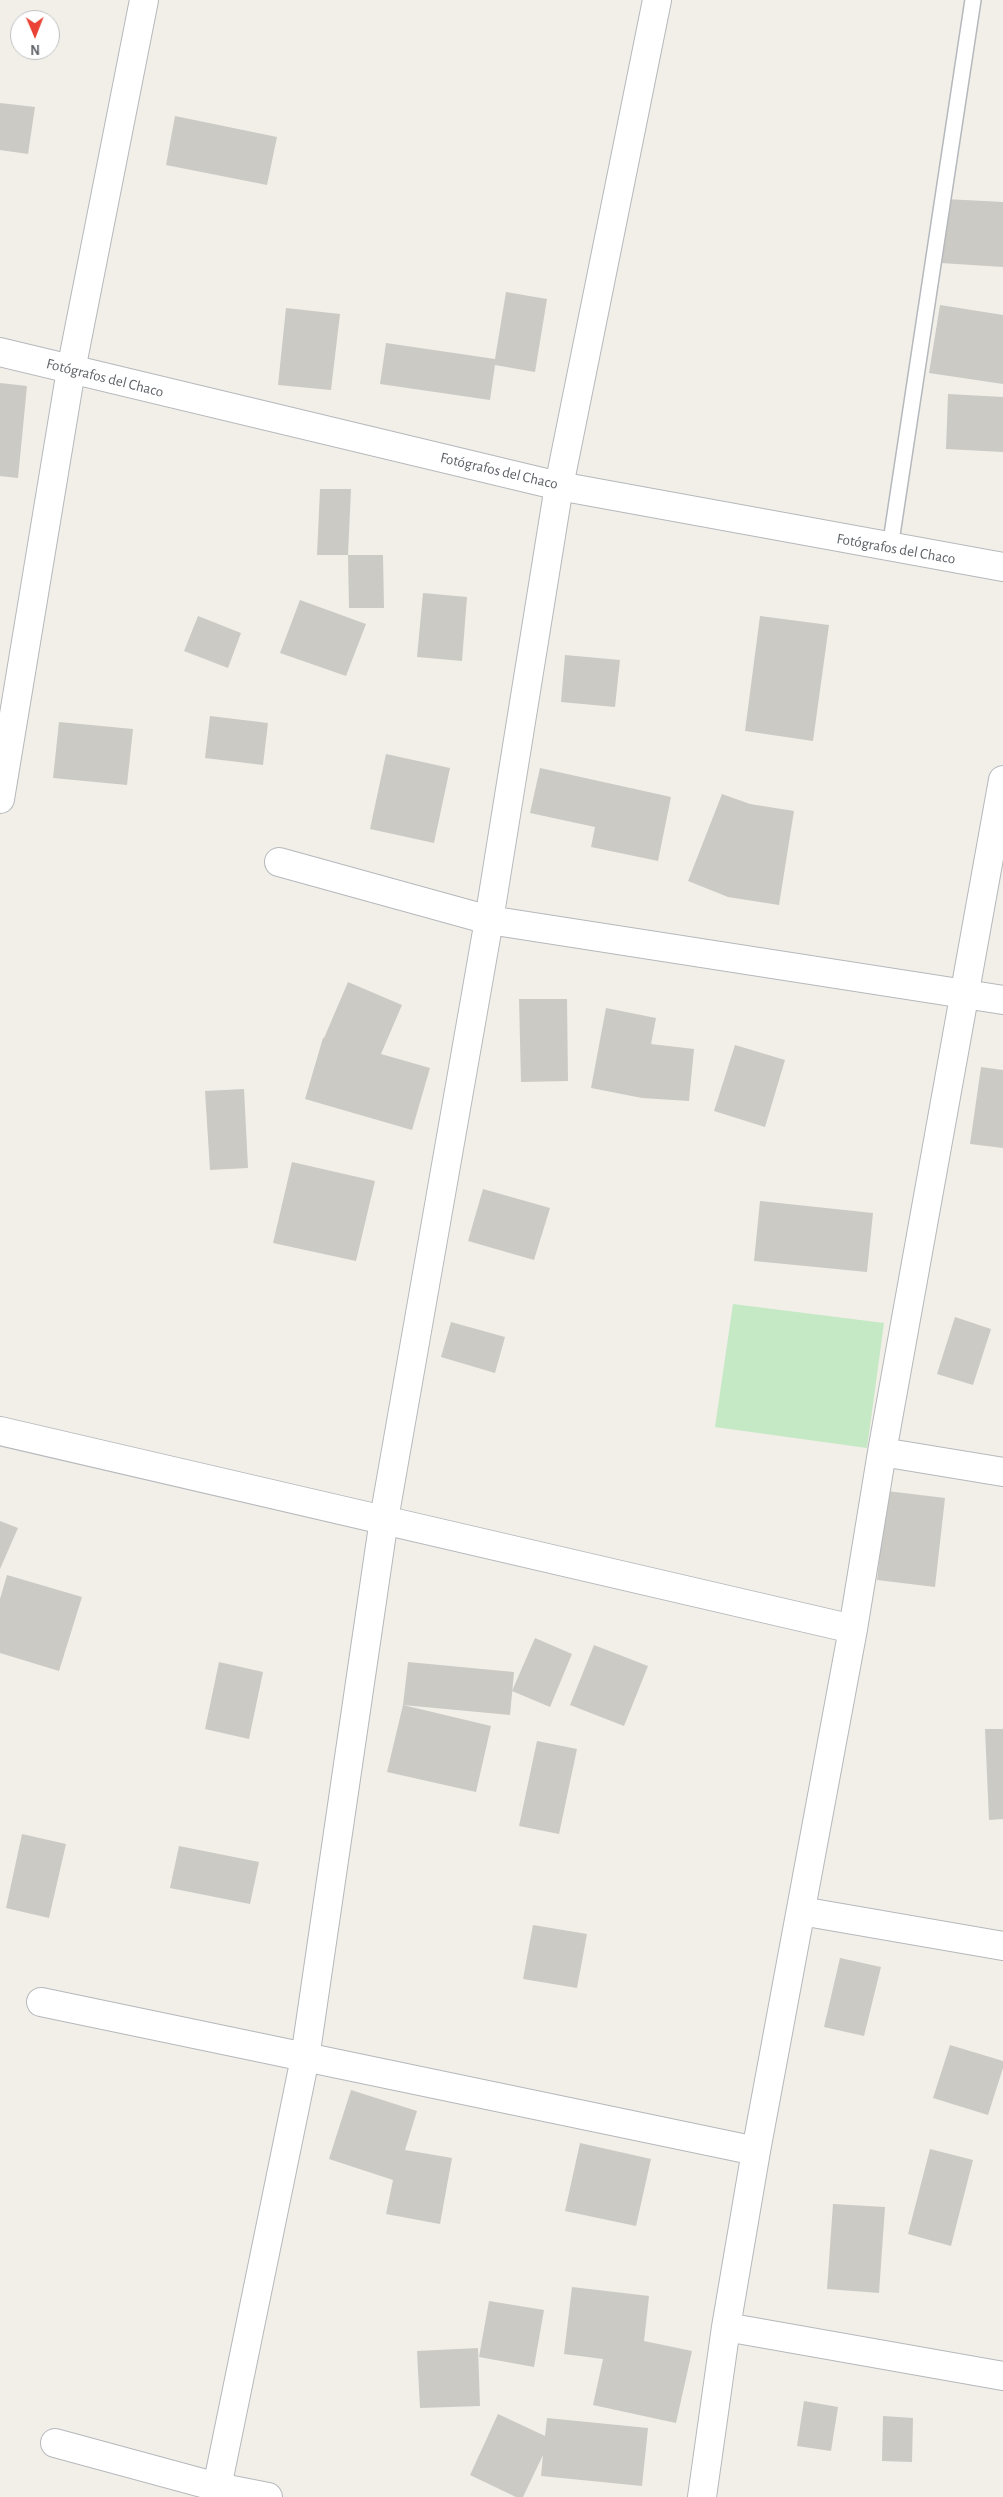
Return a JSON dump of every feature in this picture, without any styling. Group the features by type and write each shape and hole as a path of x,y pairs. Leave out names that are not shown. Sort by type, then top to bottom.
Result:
{"street":[{"path":"0,798 71,370 144,0"},
{"path":"216,2492 305,2058 384,1519 489,920 558,486 657,0"},
{"name":"Fotógrafos del Chaco","path":"0,352 558,486 1003,568"},
{"path":"702,2497 726,2327 756,2151 853,1629 882,1452 966,995 1003,780"},
{"path":"279,862 489,920 1003,1000"},
{"path":"0,1431 853,1629"},
{"path":"882,1452 1003,1472"},
{"path":"801,1911 1003,1946"},
{"path":"41,2002 756,2151"},
{"path":"726,2327 1003,2376"},
{"path":"54,2443 216,2492 268,2497"}],"lane":[{"path":"890,548 972,0"}],"green space":[{"path":"733,1304 884,1323 867,1448 715,1427"}],"building":[{"path":"0,103 35,107 28,154 0,150"},
{"path":"175,116 277,137 267,185 166,165"},
{"path":"945,199 1003,202 1003,267 941,263"},
{"path":"506,292 547,299 535,372 495,365 490,400 380,384 386,343 495,359"},
{"path":"940,305 1003,315 1003,384 929,373"},
{"path":"286,308 340,314 331,390 278,385"},
{"path":"0,383 27,386 18,478 0,476"},
{"path":"948,394 1003,397 1003,452 946,449"},
{"path":"320,489 351,489 348,555 317,555"},
{"path":"348,555 383,555 384,608 349,608"},
{"path":"423,593 467,597 462,661 417,657"},
{"path":"300,600 366,624 346,676 280,653"},
{"path":"198,616 241,633 228,668 184,651"},
{"path":"760,616 829,625 813,741 745,731"},
{"path":"565,655 620,660 615,707 561,702"},
{"path":"210,716 268,723 263,765 205,758"},
{"path":"59,722 133,729 127,785 53,778"},
{"path":"386,754 450,768 434,843 370,829"},
{"path":"540,768 671,797 658,861 591,847 595,827 530,813"},
{"path":"722,794 750,804 794,811 779,905 728,897 688,881"},
{"path":"348,982 402,1005 381,1054 430,1068 412,1130 305,1099 323,1038"},
{"path":"519,999 567,999 568,1081 521,1082"},
{"path":"606,1008 656,1018 651,1044 694,1049 689,1101 642,1098 591,1088"},
{"path":"735,1045 785,1060 765,1127 714,1111"},
{"path":"981,1067 1003,1070 1003,1148 970,1144"},
{"path":"244,1089 248,1168 210,1170 205,1091"},
{"path":"292,1162 375,1181 356,1261 273,1243"},
{"path":"483,1189 550,1208 534,1260 468,1241"},
{"path":"760,1201 873,1213 867,1272 754,1261"},
{"path":"955,1317 991,1329 973,1385 937,1374"},
{"path":"451,1322 505,1337 495,1373 441,1357"},
{"path":"887,1491 945,1498 935,1587 877,1580"},
{"path":"0,1521 18,1528 0,1569"},
{"path":"7,1575 82,1597 59,1671 0,1653 0,1599"},
{"path":"535,1638 572,1654 550,1707 512,1691"},
{"path":"594,1645 648,1666 624,1726 570,1705"},
{"path":"219,1662 263,1672 249,1739 205,1729"},
{"path":"408,1662 514,1672 510,1715 403,1705"},
{"path":"403,1705 491,1726 476,1792 387,1772"},
{"path":"985,1729 1003,1729 1003,1819 989,1820"},
{"path":"537,1741 577,1749 559,1834 519,1826"},
{"path":"22,1834 66,1844 49,1918 6,1908"},
{"path":"179,1846 259,1862 250,1904 170,1888"},
{"path":"533,1925 587,1934 577,1988 523,1979"},
{"path":"840,1958 881,1967 864,2036 824,2027"},
{"path":"950,2045 1003,2061 1003,2068 988,2115 933,2098"},
{"path":"351,2090 417,2111 405,2150 452,2158 440,2224 386,2214 393,2180 329,2159"},
{"path":"580,2143 651,2159 636,2226 565,2211"},
{"path":"930,2149 973,2160 951,2246 908,2234"},
{"path":"833,2204 885,2207 879,2293 827,2289"},
{"path":"572,2287 649,2296 644,2341 692,2351 676,2423 593,2405 603,2359 564,2354"},
{"path":"489,2301 544,2310 534,2367 479,2357"},
{"path":"478,2348 480,2406 420,2408 417,2351"},
{"path":"804,2401 838,2407 831,2451 797,2446"},
{"path":"498,2414 545,2436 547,2418 648,2428 642,2486 541,2476 543,2455 523,2497 516,2497 470,2475"},
{"path":"883,2416 913,2418 912,2462 882,2461"}]}
